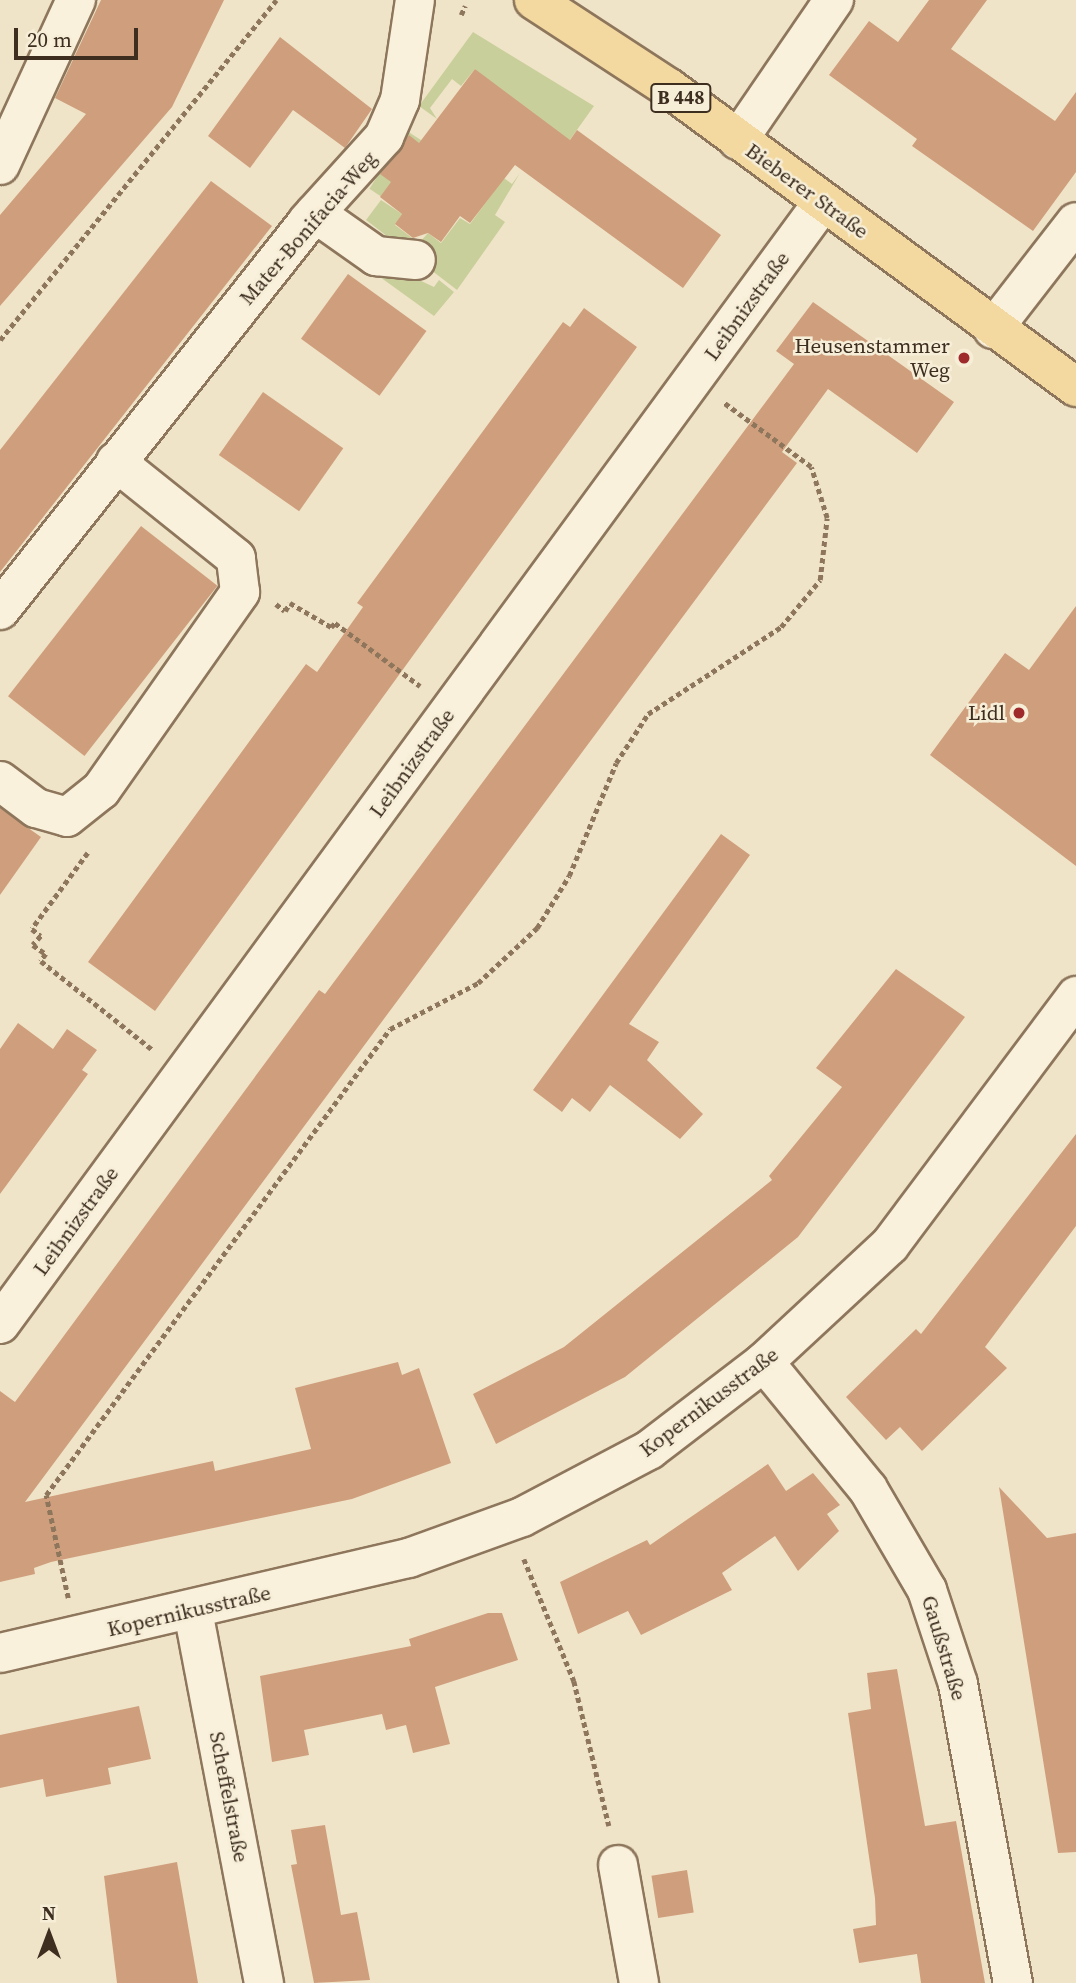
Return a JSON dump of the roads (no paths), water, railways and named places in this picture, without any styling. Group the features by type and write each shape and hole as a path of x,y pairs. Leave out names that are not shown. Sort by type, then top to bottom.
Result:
{"main road":[{"name":"Bieberer Straße","path":"534,0 738,140 993,329 1076,387"}],"street":[{"path":"0,165 76,0"},
{"name":"Mater-Bonifacia-Weg","path":"0,610 316,213 366,164 394,115 415,0"},
{"path":"738,140 834,0"},
{"name":"Leibnizstraße","path":"0,1324 823,202"},
{"path":"316,213 376,256 416,260"},
{"path":"993,329 1076,222"},
{"path":"0,781 36,808 67,817 101,790 240,592 236,558 116,462"},
{"name":"Kopernikusstraße","path":"0,1653 386,1565 509,1522 649,1450 764,1362 890,1245 1076,996"},
{"name":"Gaußstraße","path":"764,1362 868,1489 927,1590 958,1685 1013,1983"},
{"name":"Scheffelstraße","path":"193,1611 264,1983"},
{"path":"618,1865 639,1983"}],"place":[{"name":"Heusenstammer Weg","path":"964,358"},
{"name":"Lidl","path":"1019,713"}]}
